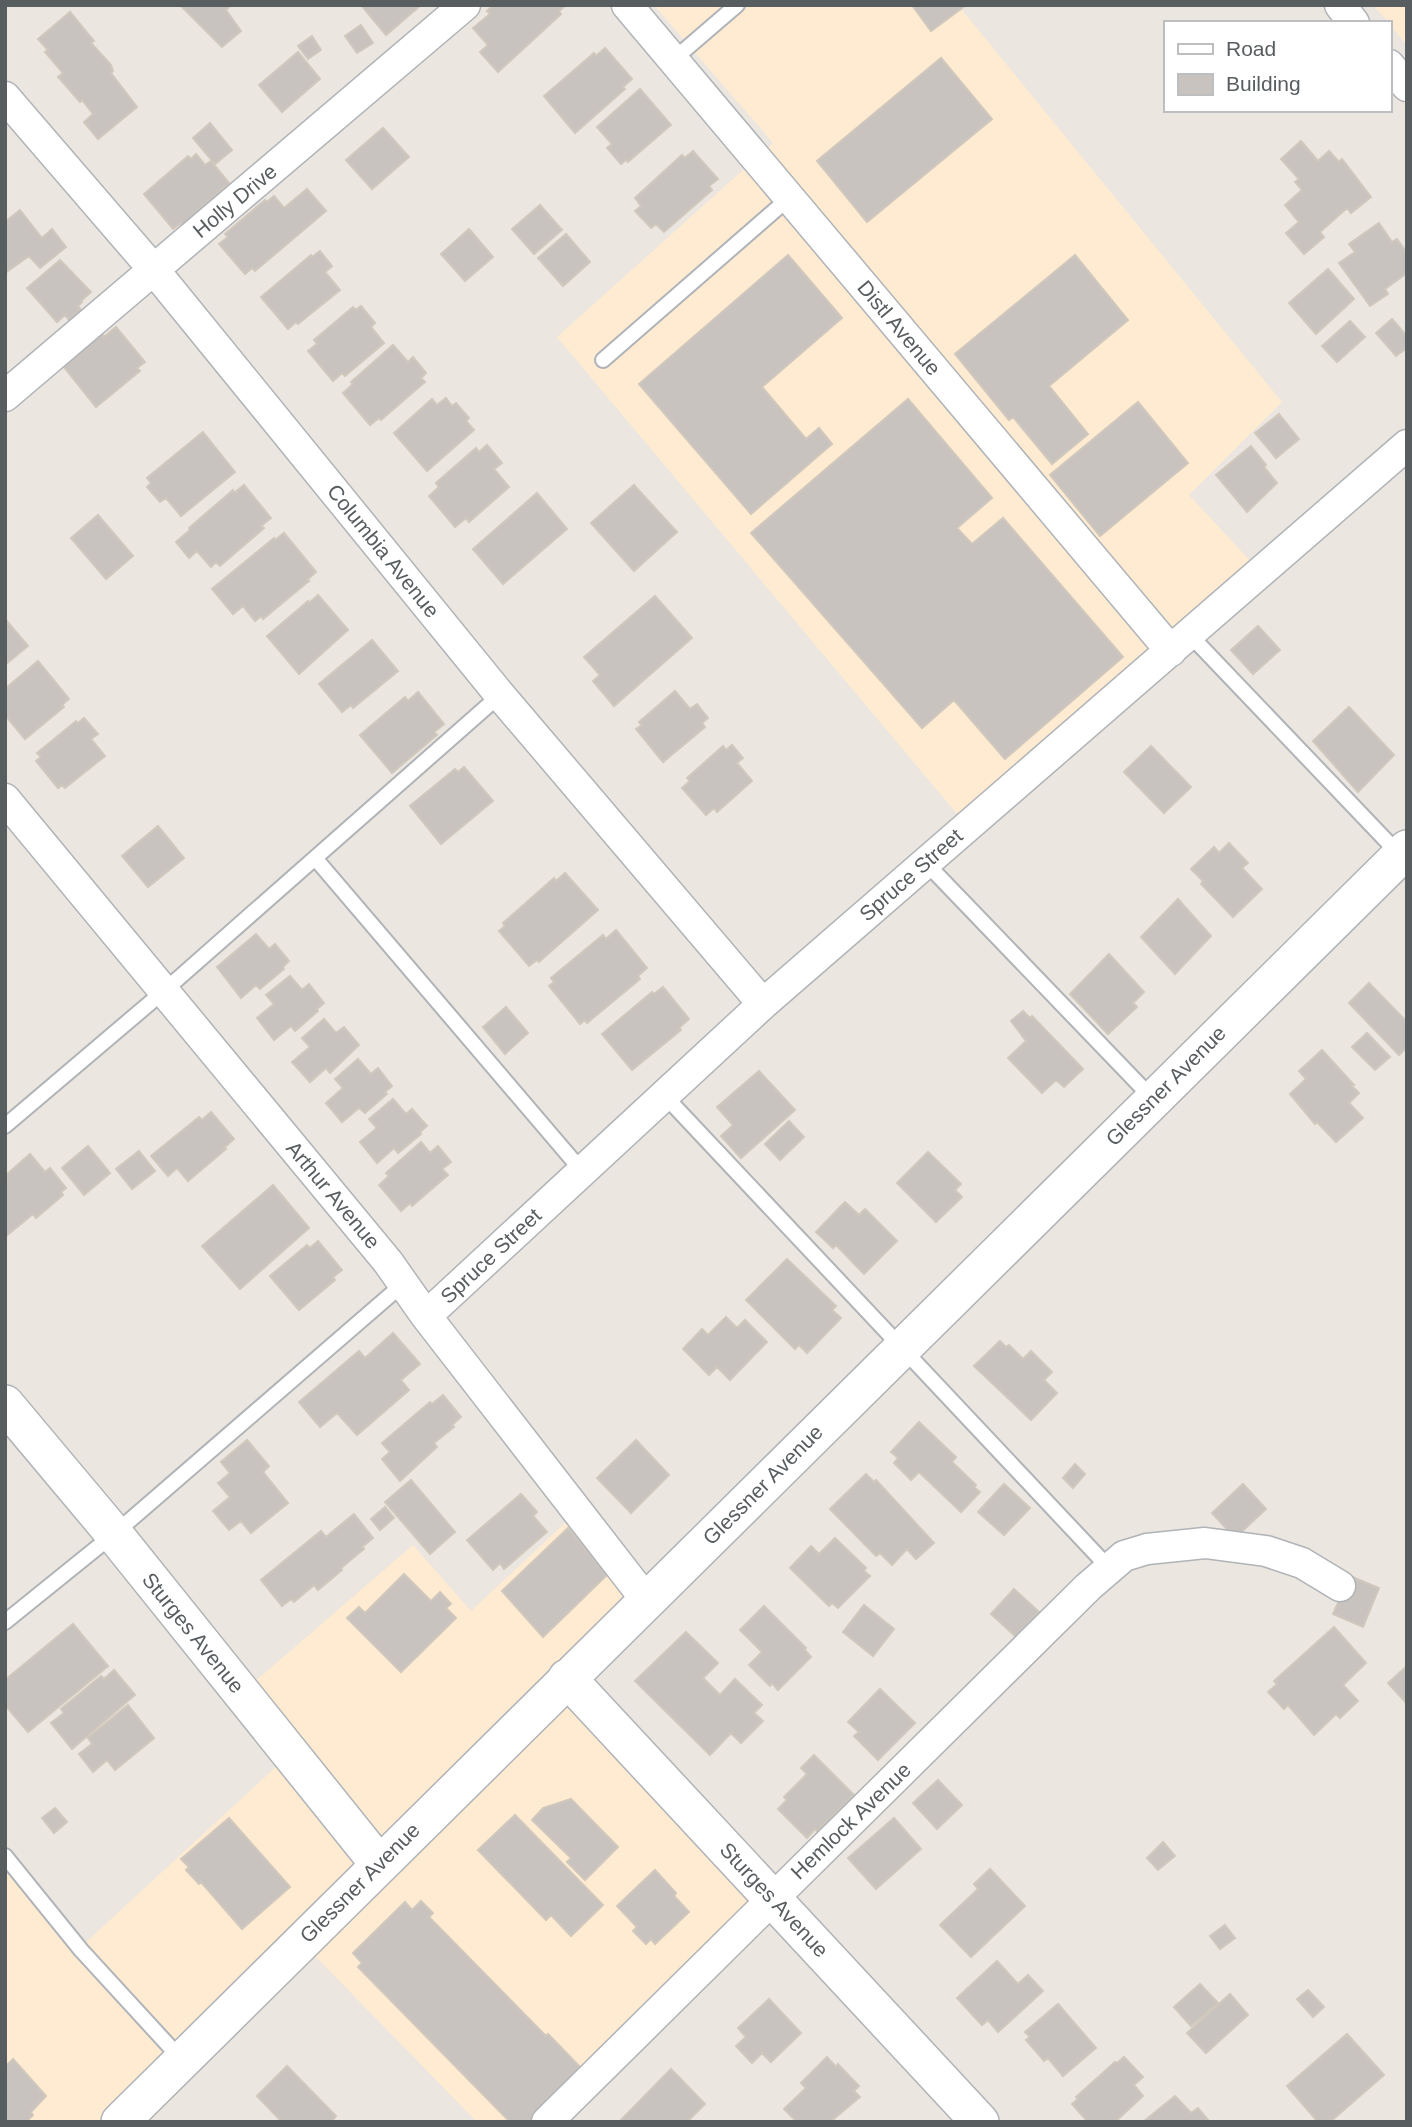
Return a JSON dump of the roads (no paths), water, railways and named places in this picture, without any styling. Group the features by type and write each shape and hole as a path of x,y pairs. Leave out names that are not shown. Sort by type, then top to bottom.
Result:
{"street":[{"name":"Holly Drive","path":"5,396 466,5"},
{"name":"Distl Avenue","path":"627,5 789,198 1180,643"},
{"path":"1340,5 1352,21"},
{"path":"1391,67 1407,86"},
{"name":"Columbia Avenue","path":"5,97 154,270 500,695 763,1004"},
{"name":"Spruce Street","path":"426,1317 763,1004 1407,445"},
{"name":"Arthur Avenue","path":"5,799 388,1262 426,1317 647,1601"},
{"name":"Glessner Avenue","path":"120,2122 1404,852"},
{"name":"Sturges Avenue","path":"5,1404 114,1534 380,1864"},
{"name":"Hemlock Avenue","path":"547,2122 772,1898 1124,1556 1147,1549 1205,1543 1266,1551 1302,1563 1340,1586"},
{"name":"Sturges Avenue","path":"567,1678 980,2122"}],"lane":[{"path":"673,60 737,5"},
{"path":"603,360 789,198"},
{"path":"1180,643 1404,852"},
{"path":"5,1126 500,695"},
{"path":"315,858 582,1171"},
{"path":"926,863 1153,1099"},
{"path":"664,1095 1109,1568"},
{"path":"5,1622 114,1534 403,1284"},
{"path":"5,1856 81,1950 182,2060"}]}
